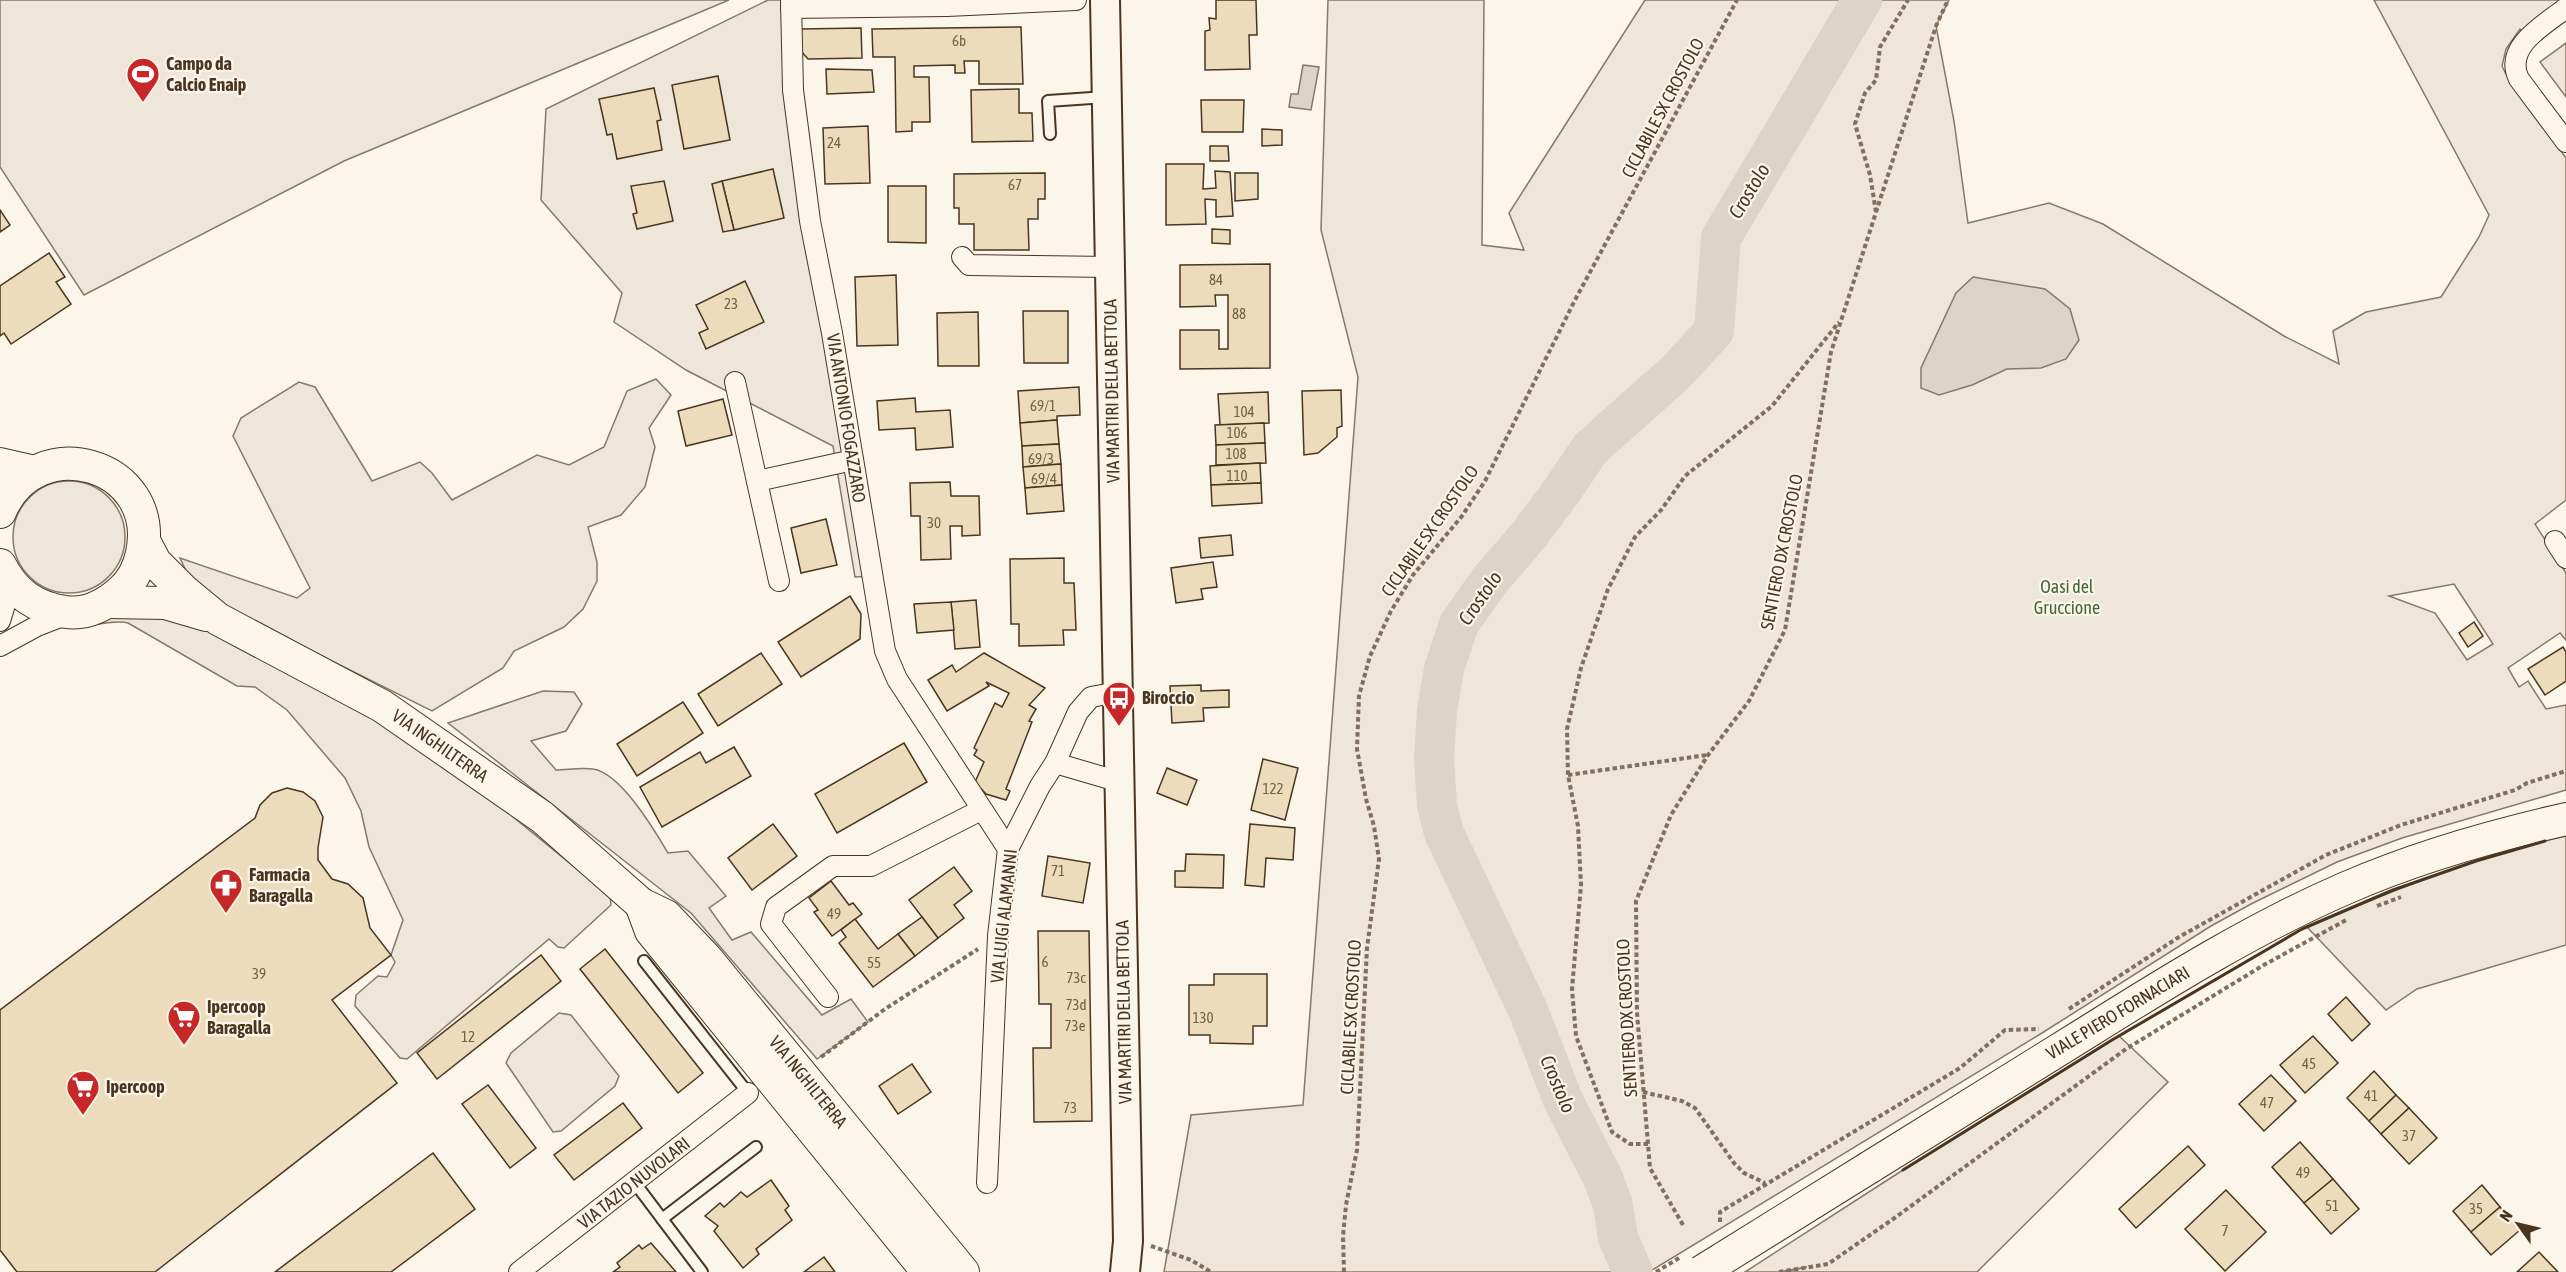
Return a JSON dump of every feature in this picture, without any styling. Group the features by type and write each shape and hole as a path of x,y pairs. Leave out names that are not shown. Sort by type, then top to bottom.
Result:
{"main road":[{"name":"VIA MARTIRI DELLA BETTOLA","path":"1105,0 1120,782 1138,1243 1125,1272"},
{"name":"VIA INGHILTERRA","path":"0,512 5,500 18,484 35,472 51,465 68,463 102,470 117,479 138,507 143,523 144,541 140,565 127,586 108,602 90,610 70,613 46,609 24,597 4,572"},
{"name":"VIA INGHILTERRA","path":"0,464 35,472"},
{"name":"VIA INGHILTERRA","path":"144,541 155,562 183,590 218,619"},
{"name":"VIA INGHILTERRA","path":"108,602 165,603 218,619 382,706 542,817 641,904 666,916 706,958 963,1272"},
{"name":"VIALE PIERO FORNACIARI","path":"1701,1272 2169,981 2269,925 2347,888 2428,856 2520,829 2566,819"},
{"name":"VIA INGHILTERRA","path":"641,904 651,931 928,1272"},
{"path":"1108,1272 1138,1243"}],"street":[{"path":"791,4 947,6 1076,0"},
{"name":"VIA ANTONIO FOGAZZARO","path":"791,4 793,90 810,221 832,333 878,619 890,666 1008,849"},
{"path":"2566,8 2527,40 2519,49 2514,60 2514,70 2519,79 2566,142"},
{"path":"963,257 969,265 1110,267"},
{"path":"735,382 779,581"},
{"path":"757,481 853,460"},
{"path":"2555,541 2566,558"},
{"path":"0,621 6,601 4,572"},
{"path":"0,646 37,626 70,613"},
{"name":"VIA LUIGI ALAMANNI","path":"987,1183 998,936 1008,849 1040,786 1055,763 1078,712 1091,697 1118,692"},
{"path":"1055,763 1120,782"},
{"path":"828,997 771,924 776,907 833,866 871,866 981,810"},
{"name":"VIA TAZIO NUVOLARI","path":"519,1272 748,1094"}],"lane":[{"path":"1050,134 1048,101 1107,97"},
{"path":"644,961 748,1094"},
{"path":"662,1220 756,1148"},
{"path":"635,1183 702,1272"}],"path":[{"name":"CICLABILE SX CROSTOLO","path":"1344,1272 1343,1236 1346,1205 1358,1150 1367,948 1379,859 1357,749 1359,696 1370,656 1391,611 1413,575 1462,516 1485,481 1575,300 1737,0"},
{"path":"1876,213 1870,176 1855,124 1865,93 1876,80 1880,47 1908,0"},
{"name":"SENTIERO DX CROSTOLO","path":"1683,1225 1650,1168 1637,1013 1636,901 1671,815 1708,755 1749,701 1785,630 1831,352 1939,19 1948,0"},
{"path":"1648,1144 1630,1144 1612,1132 1576,1036 1572,989 1581,885 1578,826 1568,775 1567,729 1581,668 1608,589 1635,537 1662,509 1685,476 1772,406 1842,318"},
{"path":"1568,775 1708,755"},
{"path":"2374,908 2404,896"},
{"path":"1779,1272 1828,1264 1924,1198 2126,1049 2262,966 2354,915"},
{"path":"817,1059 885,1009 998,936"},
{"path":"1720,1222 1720,1212 1960,1068 2005,1030 2040,1029"},
{"path":"1643,1092 1682,1101 1695,1108 1734,1163 1744,1173 1765,1184"},
{"path":"1138,1243 1182,1257 1211,1272"}],"green space":[{"path":"0,0 729,0 344,161 84,295 0,167"},
{"path":"768,0 791,0 791,54 871,576 855,577 833,446 686,370 614,322 622,293 541,200 546,109"},
{"name":"Oasi del Gruccione","path":"1328,0 1484,0 1482,245 1524,250 1509,213 1645,0 1949,0 1936,26 1954,121 1968,223 2049,203 2103,224 2284,336 2339,364 2333,331 2366,312 2441,297 2479,237 2489,215 2374,0 2566,0 2527,40 2520,29 2506,49 2502,66 2508,78 2566,158 2566,500 2535,524 2566,573 2566,640 2560,633 2508,668 2519,687 2528,681 2546,709 2566,705 2566,790 2402,838 2337,862 2251,904 2211,926 2042,1033 1649,1272 1164,1272 1191,1115 1303,1105 1358,377 1321,230","holes":["2454,584 2493,644 2467,660 2435,613 2389,596"]},
{"path":"2566,43 2566,97 2540,62"},
{"path":"656,379 671,395 649,428 655,447 645,487 621,515 588,527 597,562 597,581 583,609 564,627 514,651 503,668 432,711 226,608 188,575 180,558 297,598 310,588 233,436 241,418 299,382 315,387 372,481 420,462 432,473 452,500 537,455 569,465 604,447 627,391"},
{"path":"69,481 91,485 109,497 121,515 125,537 121,559 109,577 91,589 69,593 47,589 29,577 17,559 13,537 17,515 29,497 47,485"},
{"path":"130,611 190,617 367,712 469,781 610,896 611,905 564,948 558,947 549,939 407,1059 400,1058 355,1006 356,995 378,976 387,977 395,962 391,955 403,920 369,847 361,811 345,778 287,710 255,687 237,686 128,623 74,628"},
{"path":"543,691 574,692 582,704 566,731 531,741 556,770 593,769 615,781 636,804 668,853 688,851 726,896 709,908 732,940 751,932 822,1015 851,999 868,1022 817,1059 691,913 448,723"},
{"path":"2566,836 2566,945 2417,989 2386,1010 2307,927 2467,864"},
{"path":"559,1013 571,1015 619,1076 615,1086 561,1131 553,1132 506,1063 511,1053"},
{"path":"2119,1036 2168,1082 1977,1272 1783,1272 1807,1267 1779,1272 1745,1272 1903,1170"}],"shaded area":[{"path":"1303,65 1319,67 1311,110 1289,107 1291,94 1298,94"},
{"path":"1973,277 2045,289 2070,309 2079,340 2066,359 2041,368 2007,369 1972,385 1939,395 1921,388 1921,368 1956,293"}],"building":[{"path":"1216,0 1256,0 1257,35 1249,35 1250,69 1205,70 1205,31 1210,30 1209,18 1216,19"},
{"path":"1021,27 1023,84 979,84 979,61 964,61 965,73 955,73 955,65 914,66 914,77 929,77 930,122 912,122 912,131 896,132 895,57 873,57 872,29"},
{"path":"861,28 862,58 808,59 800,50 801,29"},
{"path":"826,69 872,70 874,92 827,94"},
{"path":"718,76 730,140 684,149 672,85"},
{"path":"654,88 661,120 657,121 662,150 617,159 612,134 607,135 599,99"},
{"path":"1019,89 1019,113 1032,113 1033,141 972,142 971,90"},
{"path":"1201,100 1244,100 1243,132 1202,132"},
{"path":"868,126 870,183 825,184 823,128"},
{"path":"1262,129 1282,130 1282,145 1262,146"},
{"path":"1210,146 1228,146 1229,161 1210,161"},
{"path":"1166,164 1204,164 1203,189 1216,188 1215,171 1230,172 1233,216 1216,217 1216,200 1205,199 1206,224 1166,225"},
{"path":"773,169 784,218 734,230 722,181"},
{"path":"1045,173 1045,199 1038,199 1038,219 1028,219 1029,250 974,250 974,224 959,224 959,208 954,208 954,174"},
{"path":"1235,173 1258,173 1258,199 1235,201"},
{"path":"664,181 673,221 637,229 633,214 637,213 631,186"},
{"path":"722,181 734,230 723,232 712,184"},
{"path":"888,186 926,186 926,243 888,242"},
{"path":"0,210 10,225 0,232"},
{"path":"1212,229 1230,230 1230,244 1212,243"},
{"path":"49,253 65,277 56,282 71,304 11,344 4,333 0,336 0,286"},
{"path":"1270,264 1270,368 1180,369 1180,330 1219,330 1219,349 1228,349 1228,295 1215,295 1216,306 1180,307 1180,265"},
{"path":"896,275 898,345 857,346 855,277"},
{"path":"745,281 764,322 706,349 699,333 708,329 696,305"},
{"path":"1023,311 1068,311 1068,363 1024,363"},
{"path":"978,312 979,366 938,366 937,313"},
{"path":"1079,387 1080,415 1057,416 1057,420 1020,423 1018,391"},
{"path":"1341,390 1342,426 1337,428 1337,437 1318,453 1304,455 1302,391"},
{"path":"1268,392 1269,423 1220,425 1218,394"},
{"path":"915,398 916,412 950,410 953,447 916,450 915,428 879,430 877,401"},
{"path":"723,399 732,435 686,446 678,411"},
{"path":"1057,420 1059,444 1022,446 1020,423"},
{"path":"1264,423 1265,443 1216,445 1215,425"},
{"path":"1265,443 1266,463 1216,465 1216,445"},
{"path":"1059,444 1061,464 1023,467 1022,446"},
{"path":"1260,463 1261,483 1211,485 1210,466"},
{"path":"1061,464 1062,485 1025,488 1023,467"},
{"path":"950,482 951,496 979,496 980,535 962,536 962,526 950,526 951,559 921,560 920,516 911,516 910,483"},
{"path":"1261,483 1262,503 1212,506 1211,485"},
{"path":"1062,485 1064,511 1027,514 1025,488"},
{"path":"826,519 837,565 801,573 791,528"},
{"path":"1231,535 1233,555 1201,558 1199,538"},
{"path":"1064,558 1064,583 1074,583 1076,630 1063,630 1064,645 1019,646 1019,624 1011,624 1010,559"},
{"path":"1213,562 1217,587 1201,589 1203,599 1176,603 1171,568"},
{"path":"850,596 861,614 860,639 801,677 778,642"},
{"path":"976,600 980,647 955,649 951,602"},
{"path":"951,602 954,630 917,633 914,604"},
{"path":"2474,622 2483,636 2468,647 2459,633"},
{"path":"2563,647 2566,652 2566,681 2545,695 2528,669"},
{"path":"761,653 782,684 718,726 698,694"},
{"path":"984,653 1045,688 1029,705 1036,709 1029,721 1032,722 1006,789 1010,791 1006,800 986,794 975,782 984,762 974,755 977,750 974,748 995,703 1002,707 1009,693 986,682 989,686 947,711 928,680 952,665 956,672"},
{"path":"1201,685 1201,691 1229,690 1229,707 1203,708 1204,721 1172,723 1170,686"},
{"path":"683,702 703,733 637,776 617,744"},
{"path":"904,743 927,782 837,833 815,794"},
{"path":"734,747 751,776 662,827 640,787 700,752 706,763"},
{"path":"1263,759 1298,768 1285,820 1251,810"},
{"path":"1167,768 1197,780 1187,805 1157,793"},
{"name":"Ipercoop Baragalla","path":"287,788 303,792 315,801 323,817 318,860 332,879 348,884 363,898 370,928 391,955 332,1000 397,1083 155,1272 17,1272 0,1250 0,1010 255,818 260,805 272,793"},
{"path":"773,824 797,856 752,890 728,858"},
{"path":"1250,824 1295,828 1293,860 1266,858 1264,887 1245,885"},
{"path":"1186,854 1224,855 1223,888 1175,887 1175,871 1185,871"},
{"path":"1048,856 1090,863 1083,903 1042,896"},
{"path":"954,867 972,891 954,905 964,918 938,938 909,900"},
{"path":"831,881 849,905 853,903 862,914 832,936 814,912 818,910 809,898"},
{"path":"922,917 938,938 915,956 898,934"},
{"path":"855,919 878,949 898,934 915,956 873,987 839,943 846,937 841,930"},
{"path":"1038,931 1089,931 1092,1121 1034,1122 1033,1048 1051,1048 1051,1004 1039,1004"},
{"path":"605,949 703,1073 678,1093 580,969"},
{"path":"541,955 561,981 437,1079 417,1053"},
{"path":"1214,974 1267,974 1267,1026 1253,1026 1253,1044 1210,1043 1210,1035 1189,1035 1189,985 1214,985"},
{"path":"2346,997 2370,1024 2352,1041 2328,1014"},
{"path":"2313,1036 2338,1063 2305,1093 2280,1065"},
{"path":"912,1064 931,1092 898,1114 879,1086"},
{"path":"2374,1071 2396,1095 2369,1121 2347,1098"},
{"path":"2271,1075 2296,1101 2264,1131 2239,1104"},
{"path":"488,1085 536,1148 510,1168 462,1104"},
{"path":"2396,1095 2409,1108 2381,1134 2369,1121"},
{"path":"623,1103 642,1128 574,1180 554,1155"},
{"path":"2409,1108 2437,1138 2409,1164 2381,1134"},
{"path":"2300,1142 2333,1179 2304,1203 2272,1167"},
{"path":"2188,1146 2205,1165 2136,1228 2119,1209"},
{"path":"433,1153 475,1209 391,1272 275,1272"},
{"path":"2333,1179 2359,1209 2331,1234 2304,1203"},
{"path":"771,1180 789,1206 785,1210 792,1220 756,1249 759,1254 743,1268 714,1231 718,1226 705,1216 720,1203 724,1207 741,1192 747,1197"},
{"path":"2482,1185 2500,1207 2471,1232 2453,1211"},
{"path":"2226,1190 2266,1232 2225,1271 2185,1229"},
{"path":"2500,1207 2520,1230 2491,1255 2471,1232"},
{"path":"651,1243 676,1272 613,1272 620,1267 617,1263 639,1245 642,1249"},
{"path":"2539,1252 2558,1272 2517,1272"},
{"path":"824,1257 835,1272 804,1272"}],"waterway":[{"name":"Crostolo","path":"1633,1272 1618,1238 1613,1205 1603,1178 1563,1100 1528,1010 1444,833 1437,805 1434,758 1437,710 1444,669 1459,624 1490,580 1528,536 1561,492 1590,449 1676,372 1714,331 1721,238 1862,0"}],"wall":[{"path":"1903,1170 2112,1040 2302,929 2393,890 2476,861 2545,841"}],"place":[{"name":"Campo da Calcio Enaip","path":"143,103"},
{"name":"Biroccio","path":"1119,727"},
{"name":"Farmacia Baragalla","path":"226,914"},
{"name":"Ipercoop Baragalla","path":"184,1046"},
{"name":"Ipercoop","path":"83,1116"}]}
